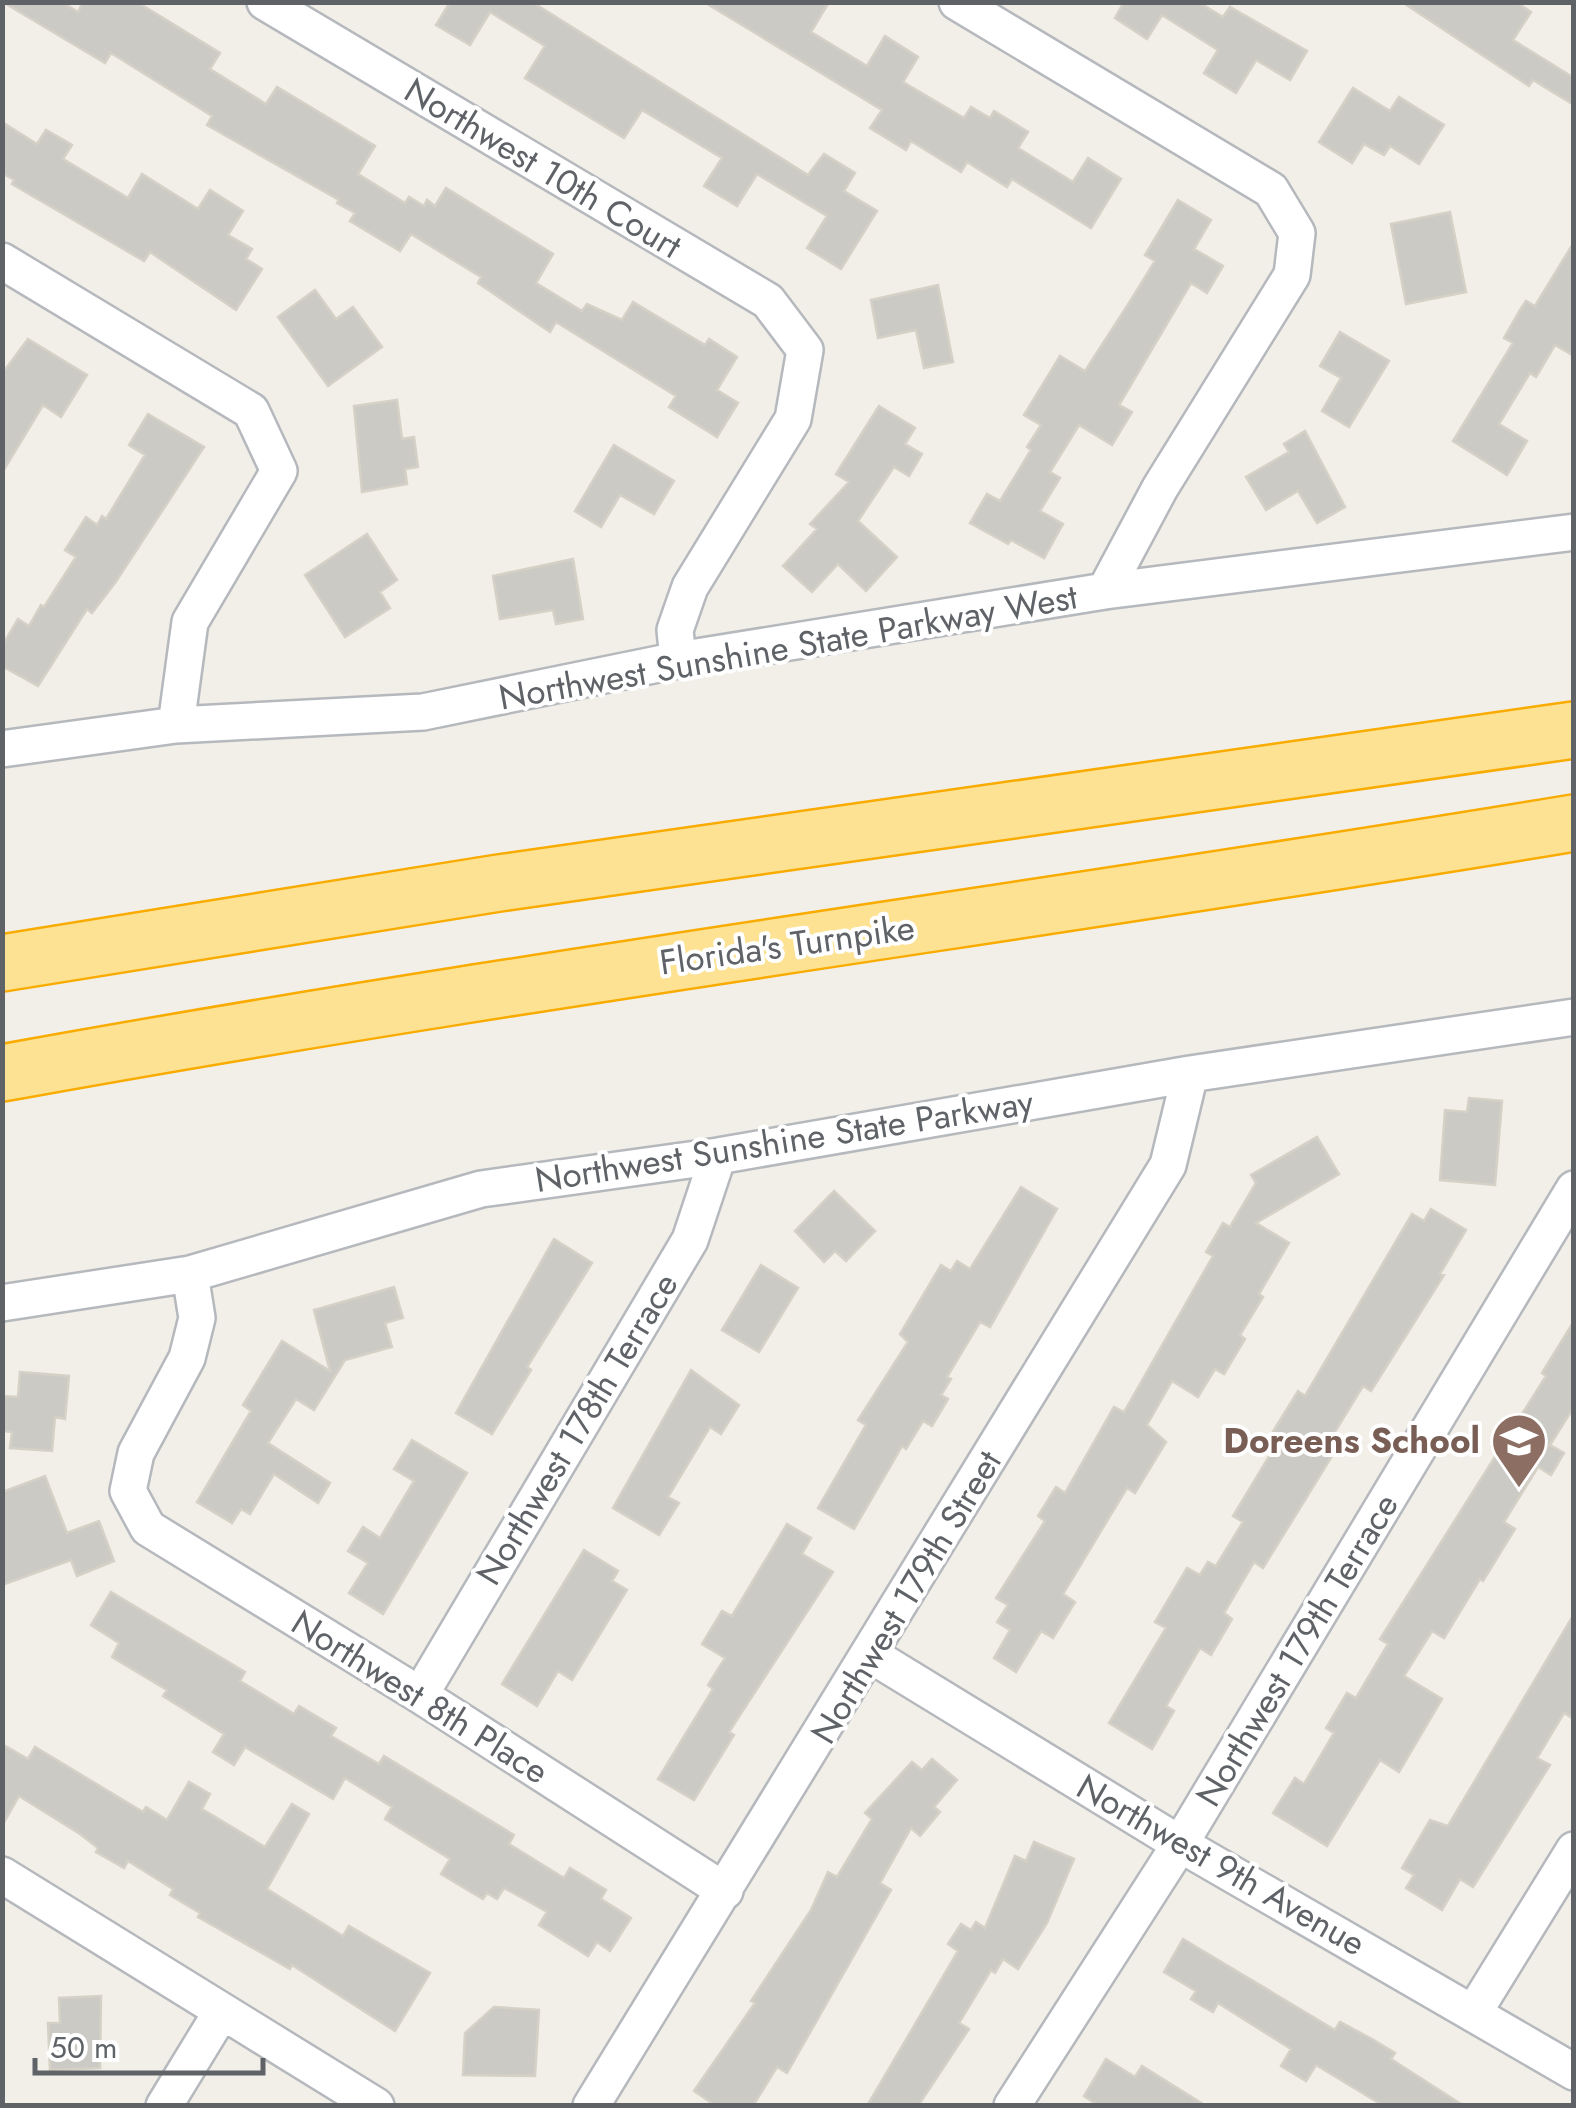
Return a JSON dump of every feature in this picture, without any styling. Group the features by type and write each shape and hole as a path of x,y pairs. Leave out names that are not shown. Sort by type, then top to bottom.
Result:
{"highway":[{"path":"2,963 498,883 1574,730"},
{"name":"Florida's Turnpike","path":"2,1073 513,985 1574,823"}],"street":[{"name":"Northwest 10th Court","path":"265,2 768,301 805,350 793,419 690,587 676,630 678,660"},
{"path":"957,2 1271,190 1297,232 1292,275 1160,488 1106,591"},
{"path":"2,260 252,412 279,471 190,622 176,724"},
{"name":"Northwest Sunshine State Parkway West","path":"2,749 176,724 423,712 678,660 1106,591 1574,532"},
{"name":"Northwest Sunshine State Parkway","path":"2,1304 190,1274 480,1189 718,1156 1190,1074 1574,1017"},
{"name":"Northwest 179th Street","path":"592,2106 1168,1164 1190,1074"},
{"name":"Northwest 178th Terrace","path":"420,1695 690,1240 718,1156"},
{"name":"Northwest 179th Terrace","path":"1012,2106 1180,1844 1574,1189"},
{"name":"Northwest 8th Place","path":"190,1274 197,1318 187,1358 136,1453 128,1491 148,1528 420,1695 725,1891"},
{"name":"Northwest 9th Avenue","path":"871,1655 1180,1844 1574,2072"},
{"path":"1474,2012 1574,1850"},
{"path":"2,1875 376,2106"},
{"path":"164,2106 222,2010"}],"building":[{"path":"3,2 62,2 78,12 83,2 137,2 220,53 210,69 266,104 277,87 375,146 358,174 405,203 409,197 424,206 427,200 435,206 446,188 553,254 536,283 582,311 587,304 622,320 633,302 705,345 709,339 737,357 717,390 738,403 717,437 669,407 676,396 556,322 550,332 478,283 481,277 411,234 400,251 350,221 355,213 337,203 339,200 207,125 212,116 111,53 105,63"},
{"path":"450,2 532,2 808,175 824,154 855,173 844,191 877,211 841,269 807,248 827,216 757,174 737,206 704,186 722,158 642,110 624,138 525,78 545,46 490,12 470,45 436,25"},
{"path":"704,2 829,2 811,32 867,66 885,36 918,57 903,82 964,118 971,107 990,118 994,111 1028,132 1018,148 1073,182 1088,158 1121,179 1091,228 1012,179 1007,187 967,162 961,172 911,141 906,150 870,128 882,110"},
{"path":"1124,2 1198,2 1223,17 1230,7 1307,51 1290,80 1256,60 1236,93 1204,73 1218,50 1162,15 1147,39 1115,18"},
{"path":"1402,2 1516,2 1531,12 1513,40 1574,78 1574,105 1533,80 1529,86"},
{"path":"1353,88 1390,111 1399,97 1444,125 1419,164 1390,146 1384,155 1364,144 1352,163 1319,142"},
{"path":"2,122 37,144 46,130 72,145 63,159 128,198 142,174 198,209 210,190 243,211 228,235 252,249 246,259 262,269 236,310 150,252 144,261 12,184 14,180 2,173"},
{"path":"1178,200 1211,220 1194,249 1223,266 1207,293 1191,283 1119,405 1132,412 1112,445 1079,425 1050,472 1060,478 1040,511 1063,524 1044,558 970,523 987,494 1000,501 1031,450 1027,447 1041,425 1024,415 1060,356 1085,371 1155,261 1145,255"},
{"path":"1450,212 1466,292 1406,304 1391,224"},
{"path":"1574,242 1574,356 1555,345 1536,377 1530,373 1499,424 1527,441 1507,475 1453,441 1513,343 1504,338 1520,310 1526,301 1535,306"},
{"path":"938,285 953,362 924,368 916,330 878,338 871,300"},
{"path":"315,290 336,319 353,307 382,347 328,386 278,317"},
{"path":"1340,332 1389,361 1349,427 1322,411 1341,378 1320,366"},
{"path":"28,339 87,375 61,417 43,405 2,473 2,374"},
{"path":"397,400 402,439 414,437 418,467 405,469 407,484 362,492 354,406"},
{"path":"879,406 915,428 905,444 922,454 909,476 894,467 858,521 897,557 866,591 838,564 812,592 783,566 817,529 810,524 849,482 836,474"},
{"path":"148,414 204,447 115,583 92,613 87,609 38,686 2,666 2,646 18,619 29,626 41,605 44,607 76,557 65,550 86,517 97,525 102,516 106,519 145,455 129,445"},
{"path":"1305,431 1345,507 1317,523 1298,491 1266,510 1246,477 1289,452 1284,444"},
{"path":"614,445 674,481 654,514 620,495 601,527 575,511"},
{"path":"367,534 397,580 380,592 390,608 345,637 305,575"},
{"path":"573,559 583,619 556,624 553,610 500,619 493,576"},
{"path":"1469,1098 1502,1101 1495,1185 1440,1180 1445,1110 1467,1112"},
{"path":"1317,1137 1339,1174 1256,1223 1289,1243 1240,1335 1245,1339 1224,1374 1215,1369 1198,1397 1172,1381 1147,1425 1166,1442 1135,1493 1127,1488 1063,1594 1075,1602 1053,1638 1041,1631 1016,1672 994,1658 1010,1630 997,1622 1008,1605 996,1598 1045,1521 1038,1516 1056,1487 1065,1493 1114,1407 1124,1412 1213,1256 1206,1252 1223,1223 1230,1227 1256,1183 1251,1175"},
{"path":"1021,1187 1057,1209 990,1327 980,1322 947,1377 951,1379 941,1395 948,1399 932,1426 923,1421 906,1449 902,1446 854,1529 818,1508 866,1425 858,1420 908,1342 900,1334 941,1265 951,1271 957,1261 970,1269"},
{"path":"834,1191 875,1231 846,1261 835,1251 824,1262 795,1231"},
{"path":"1431,1209 1466,1230 1440,1274 1444,1275 1371,1391 1363,1386 1333,1435 1342,1440 1263,1568 1254,1562 1224,1613 1232,1619 1211,1655 1200,1648 1166,1706 1174,1711 1152,1749 1109,1723 1166,1628 1155,1622 1187,1568 1200,1575 1208,1562 1216,1566 1243,1522 1233,1516 1274,1448 1266,1443 1298,1391 1305,1396 1412,1214 1424,1221"},
{"path":"554,1239 592,1263 527,1367 531,1370 492,1434 456,1413"},
{"path":"761,1265 798,1288 759,1352 722,1330"},
{"path":"394,1287 403,1318 385,1323 392,1347 345,1360 314,1410 296,1399 268,1443 330,1483 318,1503 274,1474 250,1514 241,1509 232,1523 197,1502 251,1411 243,1405 282,1341 330,1371 314,1310"},
{"path":"1574,1321 1574,1407 1550,1445 1564,1453 1551,1475 1538,1467 1504,1522 1515,1529 1483,1581 1480,1579 1444,1638 1432,1631 1404,1676 1442,1699 1399,1772 1380,1760 1327,1846 1273,1813 1295,1778 1304,1784 1334,1733 1326,1728 1347,1693 1356,1698 1388,1644 1380,1639 1546,1376 1542,1373"},
{"path":"691,1370 739,1405 721,1434 710,1427 668,1497 679,1503 659,1535 613,1508"},
{"path":"20,1372 69,1376 65,1419 55,1417 52,1451 10,1448 12,1432 2,1431 4,1396 18,1397"},
{"path":"412,1440 467,1473 383,1614 349,1593 368,1563 348,1551 363,1527 380,1538 414,1481 394,1469"},
{"path":"45,1476 67,1533 99,1521 114,1561 77,1576 71,1560 2,1585 2,1492"},
{"path":"787,1524 811,1538 802,1554 833,1572 729,1732 734,1735 694,1800 658,1779 713,1689 708,1685 725,1658 702,1644 722,1611 732,1616"},
{"path":"584,1550 618,1571 612,1581 627,1590 572,1680 558,1671 537,1706 502,1684"},
{"path":"111,1592 245,1672 240,1681 294,1714 299,1706 336,1728 331,1736 379,1764 384,1756 514,1835 509,1844 564,1878 570,1868 606,1890 601,1899 631,1918 610,1951 597,1942 588,1956 539,1925 547,1912 526,1900 504,1888 497,1899 487,1893 483,1899 441,1874 450,1859 385,1819 392,1807 345,1778 333,1799 245,1747 234,1765 213,1752 224,1734 163,1696 167,1690 112,1657 119,1643 91,1625"},
{"path":"1574,1614 1574,1719 1564,1713 1537,1758 1550,1765 1473,1887 1460,1879 1442,1910 1406,1888 1414,1875 1402,1868 1430,1820 1448,1826"},
{"path":"2,1744 28,1759 35,1747 143,1812 146,1807 167,1820 189,1782 210,1794 202,1809 265,1847 292,1804 309,1814 267,1889 343,1936 349,1926 430,1973 395,2031 292,1965 290,1969 198,1917 200,1913 170,1895 173,1889 128,1861 124,1868 96,1852 98,1848 80,1834 19,1796 2,1826"},
{"path":"932,1759 957,1780 934,1807 940,1812 920,1836 911,1828 880,1883 891,1890 787,2073 777,2067 753,2106 716,2106 694,2091 755,2003 751,2001 811,1910 828,1872 837,1877 872,1819 865,1813 912,1762 922,1770"},
{"path":"1034,1842 1074,1859 1047,1923 1018,1969 1003,1959 995,1973 991,1970 959,2023 969,2029 918,2106 867,2106 958,1951 948,1944 961,1924 971,1930 976,1922 985,1928 1015,1856 1026,1861"},
{"path":"1183,1939 1335,2030 1340,2022 1372,2039 1395,2053 1391,2059 1464,2106 1384,2106 1316,2065 1306,2081 1281,2066 1291,2049 1218,2003 1213,2012 1202,2006 1191,1999 1196,1991 1164,1972"},
{"path":"101,1996 100,2068 50,2070 48,2023 60,2023 59,1998"},
{"path":"494,2007 539,2010 535,2076 463,2075 465,2033"},
{"path":"1106,2059 1135,2077 1142,2066 1206,2106 1099,2106 1084,2096"}],"place":[{"name":"Doreens School","path":"1519,1490"}]}
